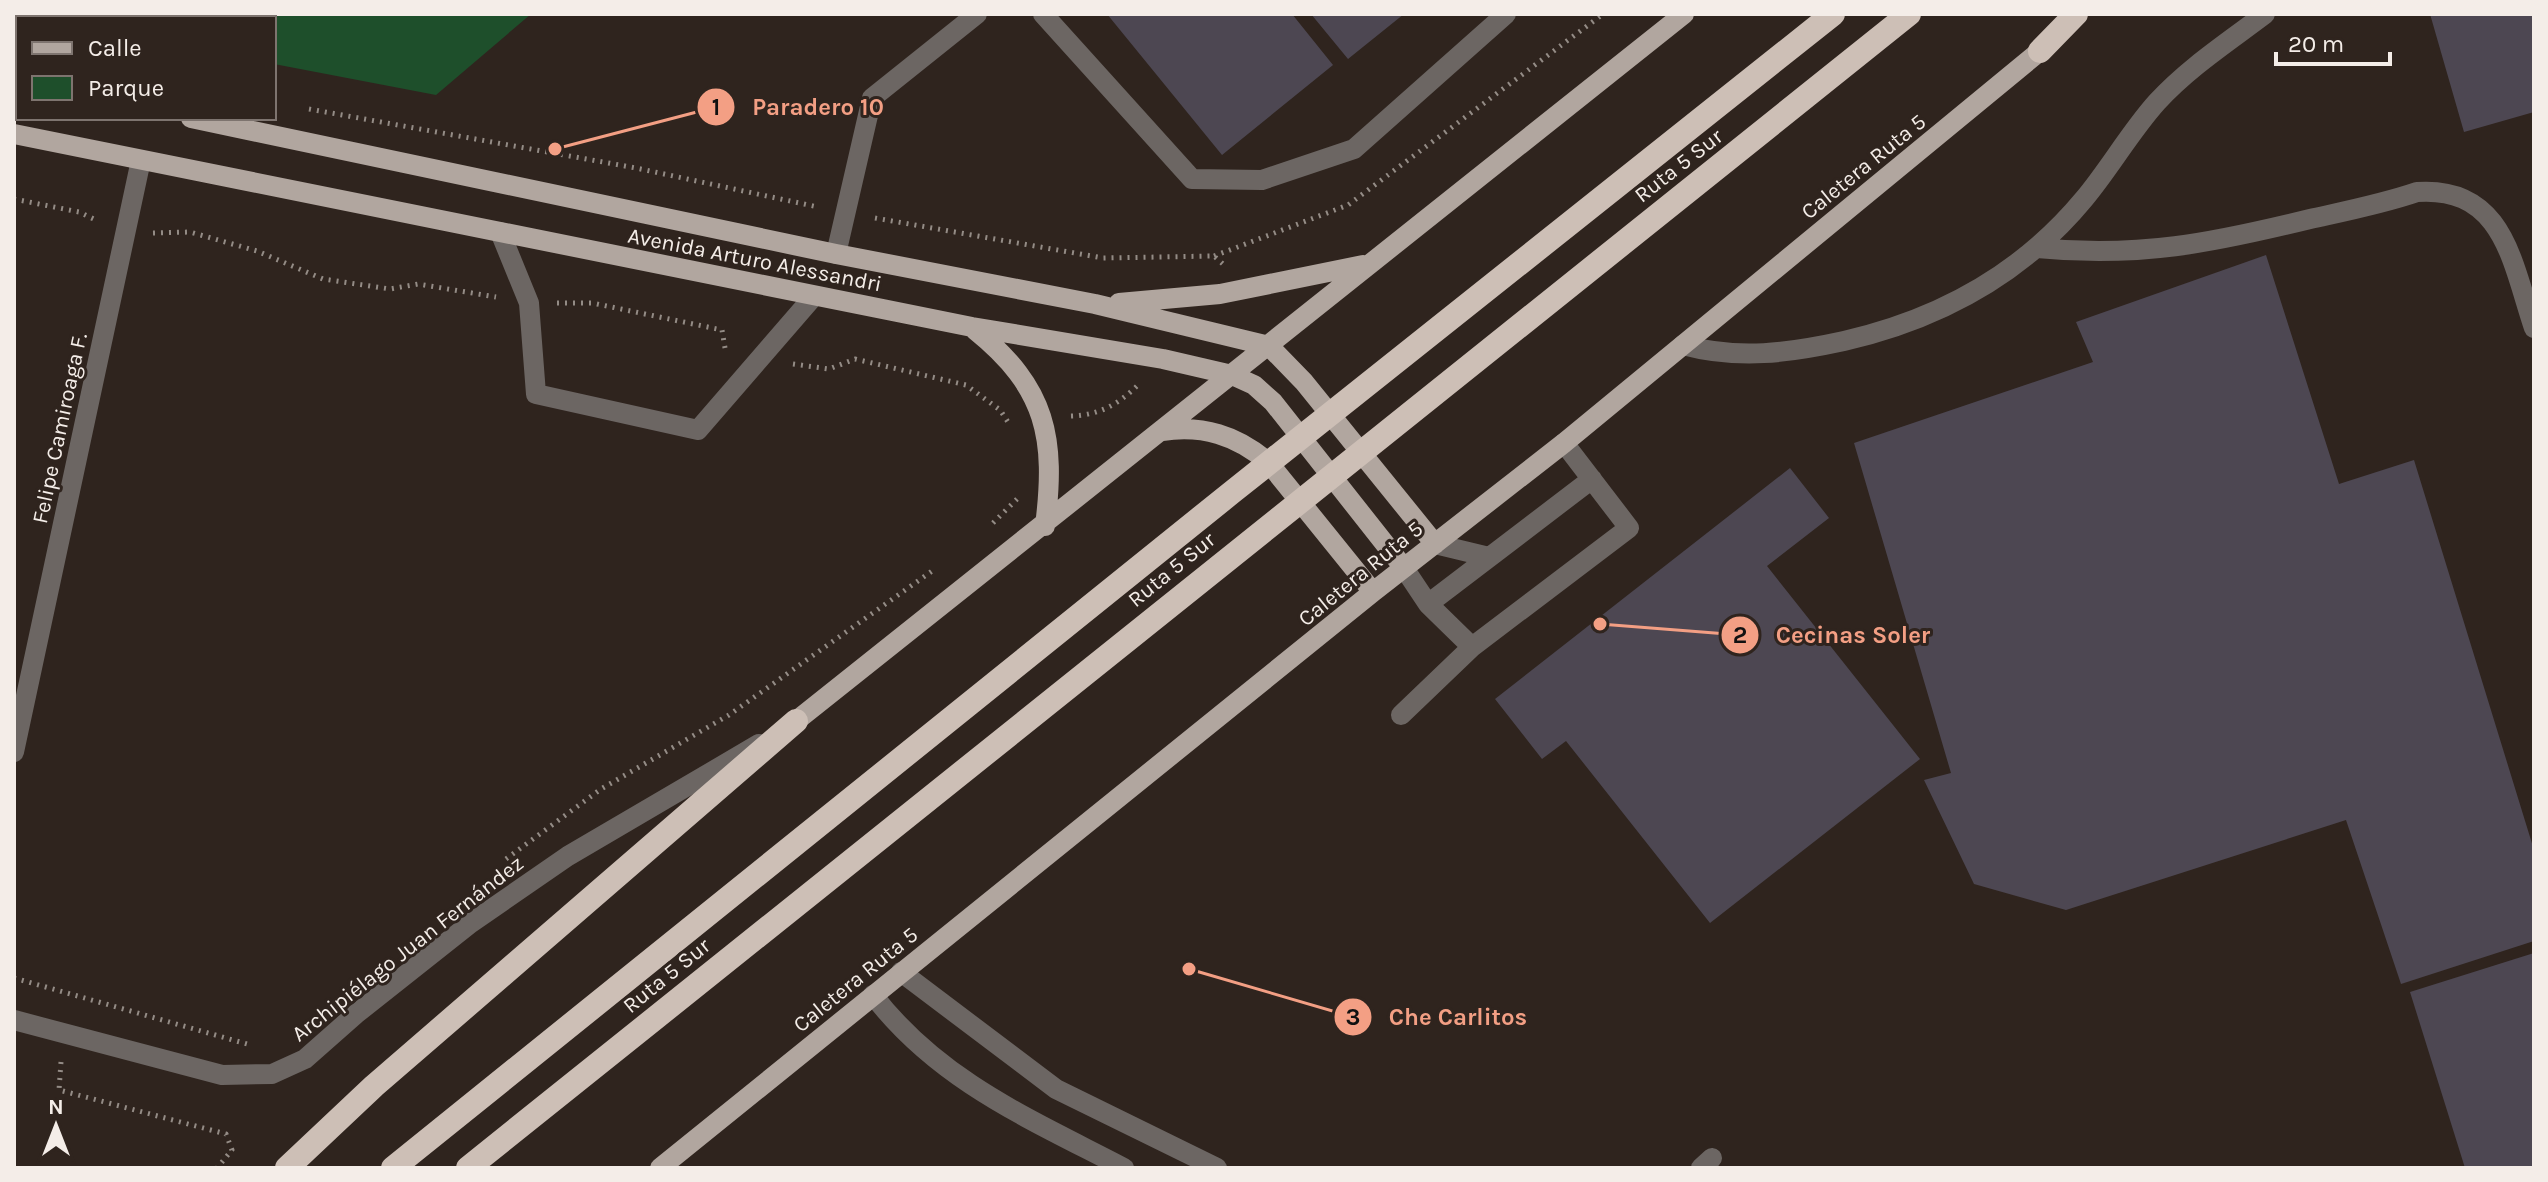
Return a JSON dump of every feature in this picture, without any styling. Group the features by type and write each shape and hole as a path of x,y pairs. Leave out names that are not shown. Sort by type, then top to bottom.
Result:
{"highway":[{"name":"Ruta 5 Sur","path":"393,1168 1231,493 1833,14"},
{"name":"Ruta 5 Sur","path":"468,1168 1262,528 1909,14"},
{"path":"2040,51 2076,14"},
{"path":"287,1168 397,1066 796,721"}],"main road":[{"path":"796,721 1045,526 1366,265 1684,14"},
{"name":"Caletera Ruta 5","path":"660,1168 1373,592 1564,443 2040,51"},
{"name":"Avenida Arturo Alessandri","path":"200,120 836,254 1095,304 1269,346"},
{"name":"Avenida Arturo Alessandri","path":"14,134 814,296 972,327 1163,359 1232,375 1254,385 1273,402 1404,568"},
{"path":"1095,304 1172,300 1260,288 1366,265"},
{"path":"972,327 999,349 1029,389 1043,417 1050,449 1045,526"},
{"path":"1269,346 1304,382 1435,544"},
{"path":"1162,431 1213,431 1252,449 1268,462 1373,592"}],"street":[{"path":"836,254 872,98 977,14"},
{"path":"1043,14 1192,179 1262,180 1354,149 1506,14"},
{"name":"Caletera Ruta 5","path":"2040,51 2089,14"},
{"path":"1683,345 1706,351 1786,354 1886,332 1971,296 2037,248 2086,196 2156,103 2184,76 2265,14"},
{"name":"Felipe Camiroaga F.","path":"14,752 141,160"},
{"path":"2037,248 2119,253 2159,251 2213,243 2417,192 2452,193 2482,209 2503,235 2534,328"},
{"path":"500,232 529,303 536,394 698,430 814,296"},
{"path":"1401,715 1472,647 1629,528 1564,443"},
{"path":"1428,604 1592,479"},
{"path":"1435,544 1489,557"},
{"path":"1404,568 1428,604 1472,647"},
{"name":"Archipiélago Juan Fernández","path":"14,1020 222,1075 272,1074 305,1059 356,1014 471,923 568,856 796,721"},
{"path":"901,972 1056,1089 1217,1168"},
{"path":"873,995 913,1041 967,1084 1124,1168"}],"path":[{"path":"305,109 636,168 844,212 1103,258 1214,256 1348,205 1603,14"},
{"path":"14,199 79,212 125,234 190,232 257,251 323,279 390,289 418,284 529,303 592,303 722,330 725,348 756,360 829,369 855,359 966,385 1000,410 1013,431"},
{"path":"1214,256 1260,288"},
{"path":"987,529 1024,492"},
{"path":"499,864 601,789 729,715 933,570"},
{"path":"14,978 251,1045 260,1044"},
{"path":"69,994 62,1033 59,1090 226,1134 232,1150 217,1168"}],"green space":[{"path":"14,14 126,14 125,16"},
{"path":"531,14 436,95 276,64 276,16 200,16"}],"building":[{"path":"1107,14 1292,14 1333,65 1222,155"},
{"path":"1311,14 1404,14 1348,59"},
{"path":"2430,14 2534,14 2534,112 2464,132"},
{"path":"2266,255 2339,484 2414,460 2534,850 2534,941 2401,984 2346,820 2066,910 1974,884 1924,780 1951,773 1854,443 2093,362 2076,322"},
{"path":"1790,468 1829,518 1767,566 1920,759 1710,923 1566,741 1542,759 1495,699"},
{"path":"2534,953 2534,1168 2465,1168 2410,992"}],"place":[{"name":"Paradero 10","path":"555,149"},
{"name":"Cecinas Soler","path":"1600,624"},
{"name":"Che Carlitos","path":"1189,969"}]}
